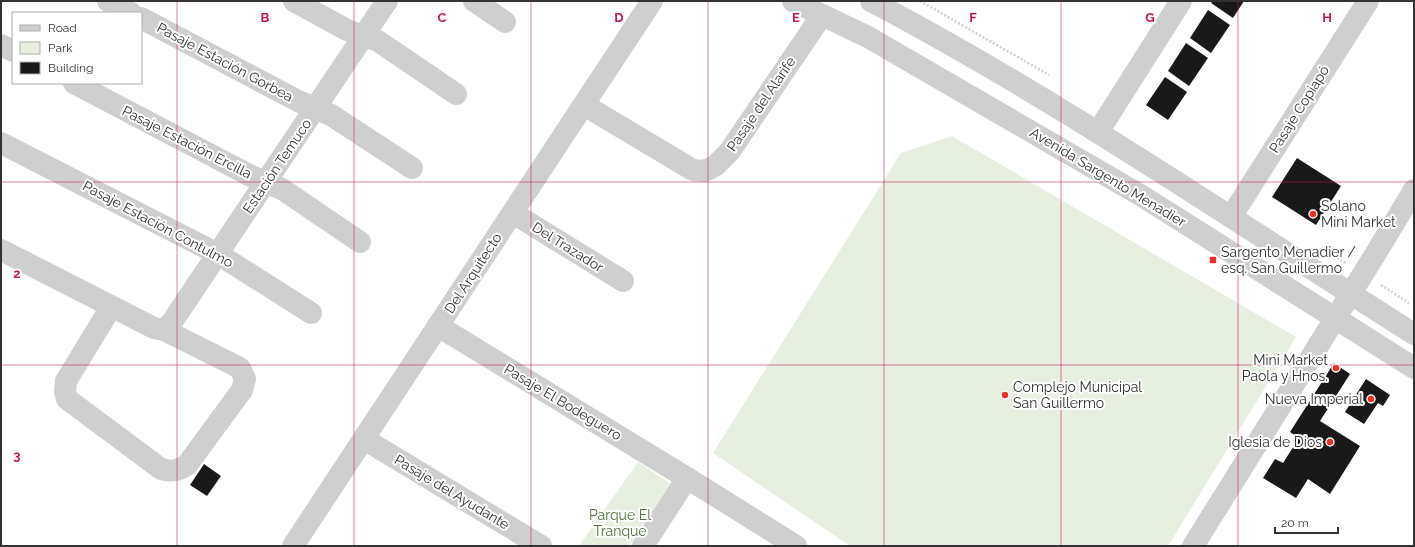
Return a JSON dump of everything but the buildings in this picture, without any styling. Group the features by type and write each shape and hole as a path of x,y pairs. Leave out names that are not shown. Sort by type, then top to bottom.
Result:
{"street":[{"path":"108,1 129,12"},
{"path":"294,1 347,30 378,41 456,94"},
{"name":"Estación Temuco","path":"164,330 172,322 387,1"},
{"path":"474,1 505,22"},
{"name":"Del Arquitecto","path":"293,546 652,1"},
{"name":"Avenida Sargento Menadier","path":"793,1 868,37 997,111 1154,204 1414,368"},
{"path":"871,1 979,61 1098,132 1414,334"},
{"name":"Pasaje Copiapó","path":"1231,217 1368,1"},
{"path":"1098,132 1179,2"},
{"name":"Pasaje del Alarife","path":"584,105 693,170 704,171 716,165 737,142 822,15"},
{"name":"Pasaje Estación Gorbea","path":"142,19 298,101 331,114 412,168"},
{"path":"1,45 12,50"},
{"name":"Pasaje Estación Ercilla","path":"76,84 282,189 360,242"},
{"name":"Pasaje Estación Contulmo","path":"1,143 218,254 311,313"},
{"path":"1193,546 1351,294 1414,190"},
{"name":"Del Trazador","path":"512,213 623,281"},
{"path":"1373,258 1414,214"},
{"path":"1,250 111,307 154,328 164,330 235,364 240,368 245,379 242,390 187,466 173,471 161,469 67,399 65,392 66,381 111,307"},
{"name":"Pasaje El Bodeguero","path":"438,326 796,546"},
{"name":"Pasaje del Ayudante","path":"364,439 541,546"},
{"path":"643,546 687,478"}],"green space":[{"name":"Complejo Municipal San Guillermo","path":"952,136 1296,337 1168,546 850,546 713,453 901,153"},
{"name":"Parque El Tranque","path":"638,462 670,483 629,546 579,546"}],"place":[{"name":"Solano Mini Market","path":"1313,214"},
{"name":"Sargento Menadier / esq. San Guillermo","path":"1213,260"},
{"name":"Mini Market Paola y Hnos.","path":"1336,368"},
{"name":"Complejo Municipal San Guillermo","path":"1005,395"},
{"name":"Nueva Imperial","path":"1371,399"},
{"name":"Iglesia de Dios","path":"1330,442"}]}
